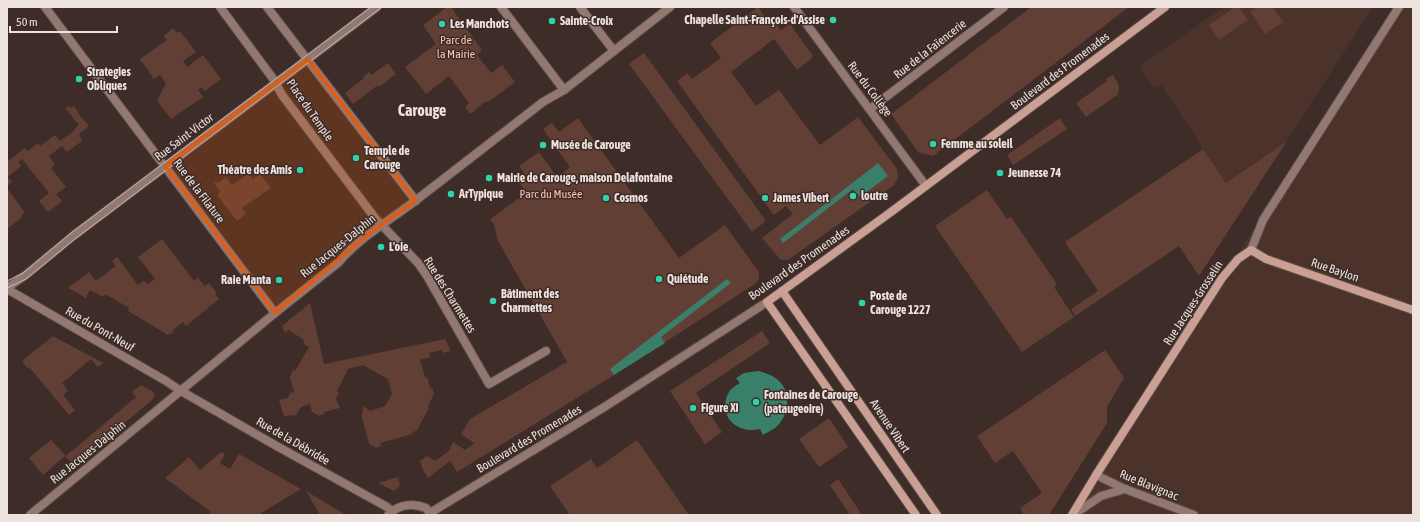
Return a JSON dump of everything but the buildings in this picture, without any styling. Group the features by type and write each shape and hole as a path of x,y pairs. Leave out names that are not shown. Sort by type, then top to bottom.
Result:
{"main road":[{"name":"Boulevard des Promenades","path":"767,302 926,186 1165,7"},
{"name":"Rue Baylon","path":"1251,250 1266,259 1413,310"},
{"name":"Rue Jacques-Grosselin","path":"1072,515 1225,274 1238,259 1251,250"},
{"name":"Avenue Vibert","path":"782,291 937,515"},
{"path":"767,302 916,515"}],"street":[{"name":"Rue de la Filature","path":"44,7 275,313"},
{"name":"Place du Temple","path":"220,7 276,83 282,95 382,226"},
{"path":"267,7 416,201"},
{"name":"Rue Saint-Victor","path":"7,289 73,236 377,7"},
{"path":"501,7 564,90"},
{"path":"580,7 614,51"},
{"name":"Rue Jacques-Dalphin","path":"30,515 339,262 347,252 370,233 416,201 543,102 564,90 670,7"},
{"name":"Rue du Collège","path":"794,7 926,186"},
{"name":"Rue de la Faïencerie","path":"870,109 1004,7"},
{"path":"1251,250 1263,220 1399,7"},
{"name":"Rue des Charmettes","path":"382,226 418,263 427,276 489,384 546,351"},
{"name":"Rue du Pont-Neuf","path":"7,289 160,377 181,391"},
{"name":"Boulevard des Promenades","path":"430,514 600,410 767,302"},
{"name":"Rue de la Débridée","path":"181,391 387,507 390,513"},
{"name":"Rue Blavignac","path":"1096,475 1125,489 1194,515"},
{"path":"1072,515 1101,496 1125,489"},
{"path":"390,513 398,508 413,504 426,508 430,514"}],"highlighted area":[{"path":"308,59 416,201 370,233 275,313 165,166"}],"shaded area":[{"path":"1224,7 1373,7 1287,141 1226,183 1161,85 1154,89 1139,66"},
{"path":"1396,7 1413,7 1413,515 1070,515"},
{"path":"878,163 888,176 860,197 853,189 783,243 780,239"},
{"path":"727,279 731,283 661,337 665,343 614,375 610,369"},
{"name":"Fontaines de Carouge (pataugeoire)","path":"759,371 767,373 778,380 787,396 787,408 779,424 763,435 760,429 744,429 737,426 727,416 725,410 725,402 729,392 740,383 736,378 744,373"}],"green space":[{"name":"Parc de la Mairie","path":"447,7 451,7 482,50 477,55 491,73 502,65 515,82 488,102 486,101 470,114 465,107 469,103 449,76 426,94 405,67 436,44 423,25"},
{"path":"758,7 770,24 776,24 781,30 790,24 813,56 797,70 774,39 731,72 756,106 779,90 820,145 858,117 897,169 898,177 894,185 788,260 781,260 762,238 793,214 786,206 774,215 677,81 687,73 692,79 721,58 710,43"},
{"path":"1031,7 1129,7 933,156 918,152 891,114"},
{"path":"1235,7 1239,7 1248,20 1219,40 1209,25"},
{"path":"1258,7 1273,7 1283,22 1265,34 1250,12"},
{"path":"173,28 177,33 180,31 196,52 183,61 187,67 203,55 221,79 205,91 202,87 198,90 203,97 171,119 157,101 166,83 160,75 154,79 140,59 167,40 164,36"},
{"path":"644,53 766,221 752,232 629,64"},
{"path":"388,63 396,74 379,87 378,85 353,104 345,93 363,79 363,77 369,72 371,75"},
{"path":"1113,75 1119,87 1117,95 1086,117 1076,103"},
{"path":"69,106 71,108 74,106 89,126 79,134 82,141 67,152 62,146 49,156 55,165 51,168 66,187 56,194 62,201 48,212 39,201 49,193 22,159 18,162 21,166 8,177 12,182 7,186 7,162 25,148 28,151 38,143 40,146 55,135 60,141 75,130 74,129 79,125 65,108"},
{"name":"Parc du Musée","path":"578,118 679,258 725,225 759,272 759,278 755,284 614,375 457,472 450,461 428,478 420,461 427,456 435,461 449,451 453,442 465,450 474,443 461,434 470,419 567,362 498,241 494,225 490,219 526,193 519,182 527,177 519,166 539,152 557,177 570,167 543,129 552,123 559,132"},
{"path":"1060,118 1067,129 1013,165 1007,155"},
{"path":"1287,141 1199,276 1179,246 1075,316 1071,309 1098,291 1065,242 1203,149 1226,183"},
{"path":"249,173 253,179 260,174 271,188 242,208 246,214 237,221 217,195 220,192 214,183 218,183 226,177 232,185"},
{"path":"7,188 25,213 7,229"},
{"path":"987,190 1007,219 1011,217 1057,284 1054,287 1074,317 1022,352 935,226"},
{"path":"162,239 194,281 198,278 205,286 209,283 217,293 215,294 219,299 186,326 183,322 173,330 174,332 168,335 128,311 129,308 105,294 103,297 90,290 86,298 68,288 89,272 96,281 116,266 112,261 117,257 138,285 144,281 148,284 155,279 138,257"},
{"path":"310,303 324,364 445,339 451,351 443,353 442,350 429,353 430,357 420,360 425,377 428,379 430,388 433,389 434,394 428,406 429,408 417,430 409,435 380,443 381,446 376,448 369,444 362,417 363,406 370,411 385,406 392,394 388,379 363,365 348,369 337,391 339,393 336,399 340,408 324,412 324,414 319,416 312,412 310,404 301,407 296,415 284,416 279,400 288,398 290,393 294,392 290,377 293,370 295,371 309,347 305,345 303,339 288,330 286,333 282,326"},
{"path":"762,331 770,343 696,393 722,432 705,444 670,391"},
{"path":"53,336 103,363 98,367 91,359 62,383 68,391 63,395 75,410 69,415 29,367 27,368 22,361"},
{"path":"1105,350 1124,378 1107,407 1107,423 1049,515 1024,515 1020,508 1042,493 1013,451 995,463 977,436"},
{"path":"141,385 154,392 155,396 151,401 74,465 65,456 43,475 29,458 51,440 66,456 136,397 132,392"},
{"path":"829,418 848,447 819,467 799,439"},
{"path":"637,440 689,515 570,515 550,486 591,459 597,468"},
{"path":"221,452 225,454 220,463 230,469 239,454 301,489 258,515 207,515 211,512 165,478 189,457 200,470"},
{"path":"398,477 400,486 394,491 378,483"},
{"path":"838,479 862,515 850,515 830,485"},
{"path":"306,491 346,515 320,515"}],"tram line":[{"path":"7,281 23,273 71,233 371,7"},
{"path":"7,288 26,279 75,239 382,7"}],"place":[{"name":"Chapelle Saint-François-d'Assise","path":"833,20"},
{"name":"Sainte-Croix","path":"552,21"},
{"name":"Les Manchots","path":"442,24"},
{"name":"Strategies Obliques","path":"79,79"},
{"name":"Femme au soleil","path":"933,144"},
{"name":"Musée de Carouge","path":"543,145"},
{"name":"Temple de Carouge","path":"356,158"},
{"name":"Théatre des Amis","path":"300,170"},
{"name":"Jeunesse 74","path":"1000,173"},
{"name":"Mairie de Carouge, maison Delafontaine","path":"489,178"},
{"name":"ArTypique","path":"451,194"},
{"name":"loutre","path":"853,196"},
{"name":"Cosmos","path":"606,198"},
{"name":"James Vibert","path":"765,198"},
{"name":"L'oie","path":"381,247"},
{"name":"Quiétude","path":"659,279"},
{"name":"Raie Manta","path":"279,280"},
{"name":"Bâtiment des Charmettes","path":"493,301"},
{"name":"Poste de Carouge 1227","path":"862,303"},
{"name":"Fontaines de Carouge (pataugeoire)","path":"756,402"},
{"name":"Figure XI","path":"693,408"}],"district":[{"name":"Carouge","path":"422,110"}]}
